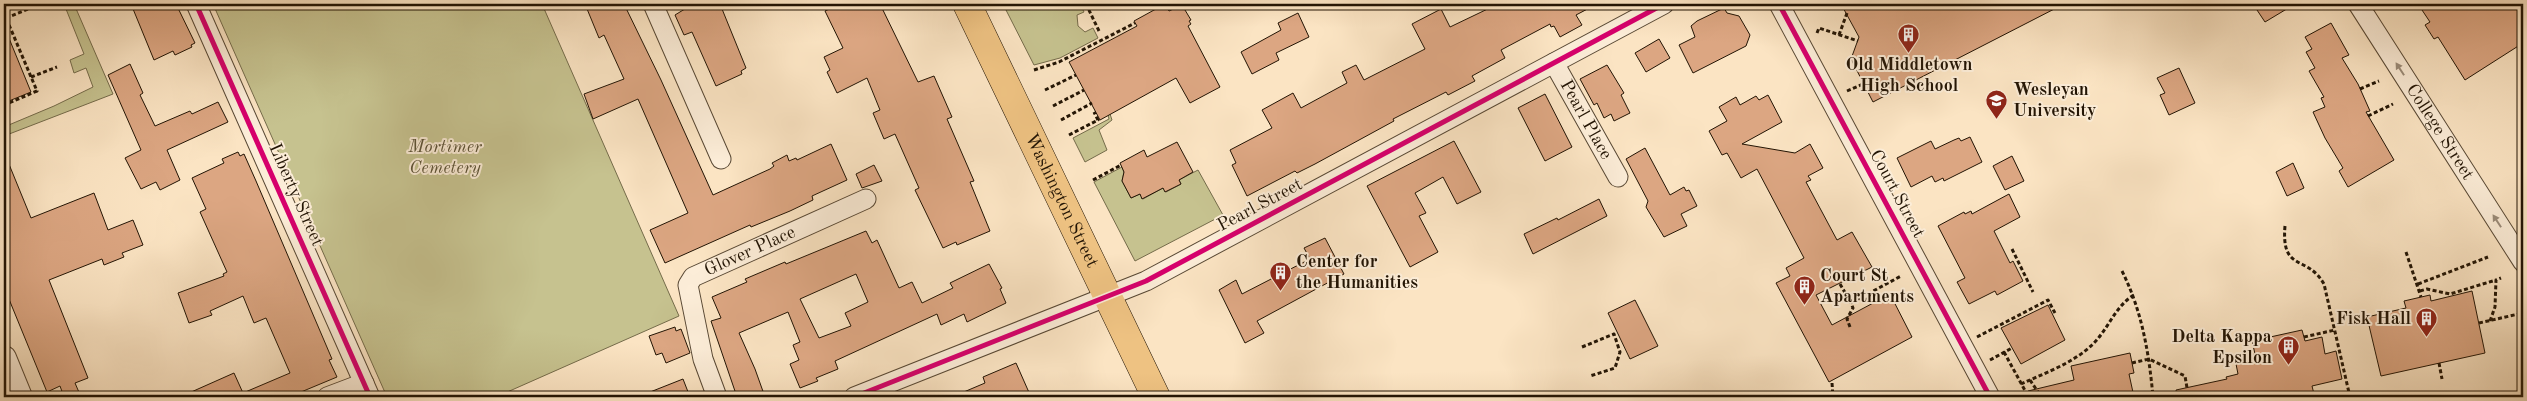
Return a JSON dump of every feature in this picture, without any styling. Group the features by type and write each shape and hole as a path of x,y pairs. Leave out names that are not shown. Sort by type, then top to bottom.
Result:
{"highway":[{"name":"Washington Street","path":"967,4 1156,397"}],"street":[{"name":"Liberty Street","path":"196,4 367,390"},
{"path":"653,4 721,159"},
{"name":"Pearl Street","path":"854,397 1155,277 1664,4"},
{"name":"Court Street","path":"1780,4 1990,397"},
{"name":"College Street","path":"2358,4 2523,262"},
{"name":"Pearl Place","path":"1554,63 1618,177"},
{"name":"Glover Place","path":"717,397 704,360 693,314 688,285 693,277 866,199"},
{"path":"4,358 20,397"},
{"path":"327,397 367,390"}],"path":[{"path":"1086,4 1099,31"},
{"path":"6,18 33,7"},
{"path":"4,13 37,91 4,105"},
{"path":"1839,35 1846,13"},
{"path":"1034,70 1059,62 1135,24"},
{"path":"1815,39 1819,28 1858,41"},
{"path":"31,77 57,67"},
{"path":"1045,90 1076,75"},
{"path":"2360,89 2379,82"},
{"path":"1849,91 1863,84"},
{"path":"1053,106 1084,90"},
{"path":"1060,120 1092,104"},
{"path":"2368,116 2393,104"},
{"path":"1069,135 1098,120 1094,112"},
{"path":"1092,180 1121,165"},
{"path":"2285,226 2285,250 2290,257 2318,274 2324,284 2350,397"},
{"path":"2012,249 2033,292"},
{"path":"2406,252 2421,297"},
{"path":"2418,284 2488,257"},
{"path":"2122,271 2134,295 2149,359 2153,397"},
{"path":"1851,303 1900,276"},
{"path":"2420,291 2427,289 2450,294 2501,278"},
{"path":"2490,321 2495,307 2496,280"},
{"path":"1840,284 1853,308 1847,319 1850,326"},
{"path":"2021,384 2070,361 2092,345 2126,300 2134,295"},
{"path":"1977,337 2048,300 2055,313"},
{"path":"2479,323 2523,313"},
{"path":"2304,337 2335,330"},
{"path":"1582,347 1615,333 1620,352 1618,364 1610,371 1590,376"},
{"path":"1990,360 2012,348"},
{"path":"2004,352 2028,396"},
{"path":"2132,363 2149,359 2185,376 2188,388"},
{"path":"2439,363 2442,379"},
{"path":"2030,380 2038,392 2038,397"},
{"path":"1832,384 1833,397"}],"green space":[{"path":"64,4 74,4 113,94 4,136 4,127 93,87 86,68 74,73 70,60 84,54"},
{"name":"Mortimer Cemetery","path":"213,4 542,4 679,316 496,397 387,397"},
{"path":"1013,4 1080,4 1084,12 1077,15 1078,26 1085,32 1093,28 1098,38 1060,58 1034,65 1006,10"},
{"path":"1110,114 1112,120 1099,130 1107,150 1085,162 1073,138 1109,119 1108,115"},
{"path":"1122,167 1124,172 1122,181 1131,198 1140,194 1143,199 1163,188 1166,192 1181,184 1179,180 1198,170 1223,215 1135,261 1094,182"}],"building":[{"path":"131,4 176,4 195,43 191,45 192,47 175,55 173,51 154,60"},
{"path":"585,4 624,4 713,195 770,169 774,166 772,163 787,155 789,161 796,158 797,160 831,144 847,180 812,196 813,200 790,211 751,227 750,225 665,263 650,230 688,213 638,99 593,119 584,94 624,79 604,35 599,38"},
{"path":"693,4 720,4 746,68 741,71 742,74 716,86 692,32 684,35 675,15"},
{"path":"840,4 880,4 918,82 934,76 952,117 947,119 974,181 970,182 990,231 957,245 956,242 943,248 915,190 919,188 895,134 884,139 873,113 880,110 867,78 837,93 827,72 830,70 824,57 843,48 825,11"},
{"path":"1165,4 1169,11 1182,5 1191,20 1189,21 1191,24 1188,26 1220,87 1190,103 1176,78 1100,120 1069,62 1137,26 1134,21"},
{"path":"1498,4 1597,4 1576,15 1582,25 1560,37 1554,26 1551,27 1550,24 1501,50 1505,58 1472,76 1475,81 1448,95 1446,92 1393,119 1394,121 1315,164 1297,173 1295,171 1247,196 1232,165 1236,163 1230,150 1272,128 1262,110 1293,93 1301,108 1347,83 1342,72 1356,65 1364,80 1425,49 1412,24 1441,9 1450,27"},
{"name":"Old Middletown High School","path":"1841,4 2064,4 1873,102 1851,59 1859,37"},
{"path":"2253,4 2295,4 2265,22"},
{"path":"2418,4 2523,4 2523,43 2465,80 2438,37 2434,39 2425,25 2430,22"},
{"path":"1724,8 1727,13 1739,16 1750,35 1746,46 1693,73 1679,45 1695,37 1691,26 1697,21"},
{"path":"1298,13 1309,37 1276,53 1279,60 1252,74 1241,52 1281,30 1278,23"},
{"path":"2331,23 2349,55 2342,58 2358,84 2370,111 2366,112 2394,160 2348,187 2339,171 2343,168 2325,138 2313,112 2325,107 2321,98 2324,97 2309,71 2315,68 2306,52 2312,49 2305,37"},
{"path":"4,26 31,92 4,103"},
{"path":"1659,39 1670,58 1646,72 1635,53"},
{"path":"130,64 143,93 140,95 155,126 190,111 192,114 218,102 228,122 167,150 180,180 160,190 156,182 141,189 125,158 141,150 108,75"},
{"path":"1607,65 1624,93 1621,95 1630,113 1614,121 1611,114 1604,118 1597,103 1594,105 1580,79"},
{"path":"2179,68 2195,103 2169,115 2160,95 2165,93 2157,78"},
{"path":"1545,94 1572,147 1545,161 1518,108"},
{"path":"1768,95 1782,122 1742,144 1795,153 1810,144 1823,168 1808,176 1811,180 1806,182 1837,240 1852,232 1872,267 1816,295 1832,325 1890,294 1912,337 1829,382 1776,283 1790,276 1786,268 1804,258 1757,169 1741,178 1727,153 1722,155 1709,131 1727,121 1719,107 1736,97 1740,105 1756,96 1759,100"},
{"path":"1970,137 1982,162 1944,181 1943,178 1935,182 1932,176 1911,187 1897,158 1931,141 1935,149 1959,138 1961,141"},
{"path":"1454,141 1481,192 1457,204 1443,177 1415,193 1426,213 1419,216 1438,252 1410,267 1367,186"},
{"path":"1177,142 1193,172 1179,180 1181,184 1165,192 1163,188 1142,199 1140,194 1131,198 1122,181 1124,172 1120,163 1144,150 1147,157"},
{"path":"1645,148 1670,195 1684,187 1686,191 1689,190 1697,206 1681,214 1687,226 1664,237 1646,207 1648,201 1626,159"},
{"path":"4,152 31,218 94,193 108,230 133,220 143,245 122,253 124,257 104,265 102,259 49,280 88,378 75,383 81,397 64,397 60,386 47,392 4,287"},
{"path":"238,152 240,156 244,154 256,181 332,359 329,360 337,377 289,397 180,397 234,373 243,393 290,373 266,318 254,323 243,296 210,311 212,315 189,323 178,293 224,276 223,274 227,272 200,212 206,209 192,178 224,163 222,159"},
{"path":"2012,156 2024,181 2005,190 1993,166"},
{"path":"2293,163 2304,188 2287,196 2276,172"},
{"path":"874,165 882,181 862,188 856,174"},
{"path":"2009,194 2020,217 1994,231 2010,263 2013,261 2023,281 1997,295 1995,291 1969,304 1957,282 1965,278 1938,226 1964,212 1965,214 1971,211 1972,214"},
{"path":"1599,199 1607,216 1533,254 1524,234 1557,218 1558,220"},
{"path":"866,231 872,243 877,240 899,288 912,282 922,303 953,288 950,283 989,264 1002,288 1000,289 1006,303 967,322 964,314 941,325 937,314 835,361 838,369 816,378 818,381 800,388 790,364 799,360 793,345 800,342 788,312 739,333 765,397 737,397 711,321 721,318 712,297 747,282 745,279 785,262 786,264","holes":["856,274 868,302 845,313 851,326 819,338 800,299"]},
{"name":"Center for the Humanities","path":"1325,238 1344,274 1257,321 1264,333 1245,343 1219,290 1236,280 1242,294 1310,259 1304,248"},
{"name":"Fisk Hall","path":"2472,291 2485,353 2381,376 2367,317 2406,308 2404,301 2430,295 2431,301"},
{"path":"1635,300 1658,346 1630,359 1608,313"},
{"path":"2048,305 2065,340 2021,364 2001,328"},
{"path":"675,327 676,331 681,329 690,353 666,363 662,353 656,355 649,336"},
{"name":"Delta Kappa Epsilon","path":"2302,330 2305,341 2322,337 2325,354 2336,351 2342,379 2312,386 2314,394 2301,397 2266,397 2265,393 2245,397 2177,397 2176,390 2227,379 2226,377 2238,374 2235,359 2255,354 2252,341"},
{"path":"2130,353 2134,373 2129,374 2134,397 2029,397 2028,391 2074,380 2071,366"},
{"path":"1016,363 1031,397 952,397 985,383 983,377"},
{"path":"683,379 690,397 640,397 640,396"}],"cycle path":[{"path":"196,4 370,397"},
{"path":"854,397 1146,281 1664,4"},
{"path":"1779,4 1990,397"}],"place":[{"name":"Old Middletown High School","path":"1909,54"},
{"name":"Wesleyan University","path":"1997,119"},
{"name":"Center for the Humanities","path":"1280,291"},
{"name":"Court St Apartments","path":"1804,305"},
{"name":"Fisk Hall","path":"2427,338"},
{"name":"Delta Kappa Epsilon","path":"2288,366"}]}
